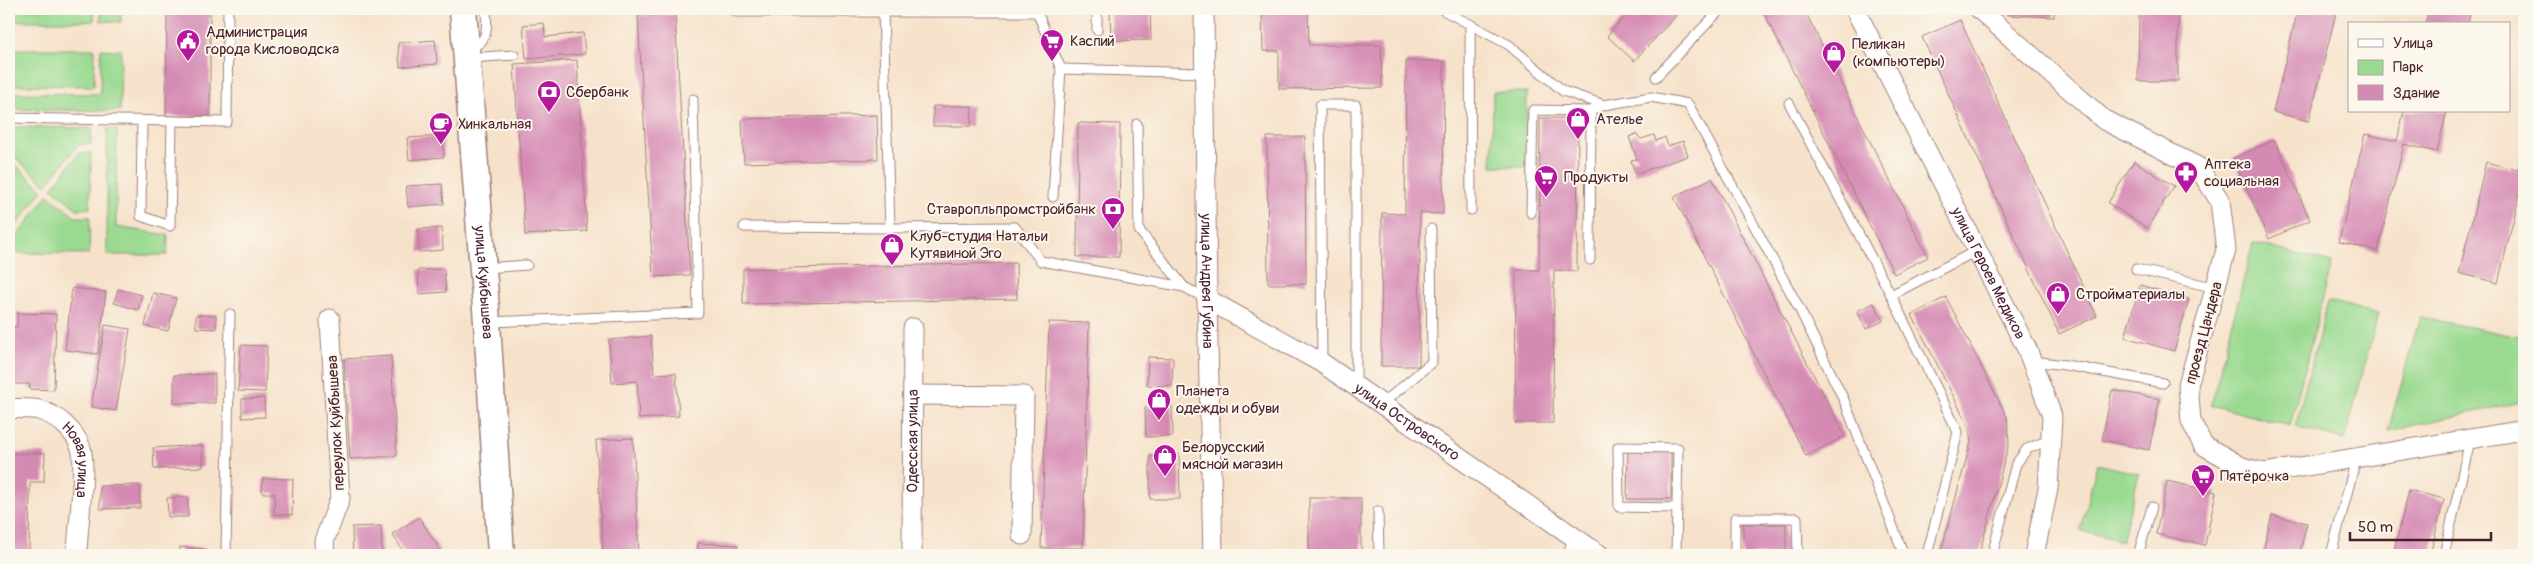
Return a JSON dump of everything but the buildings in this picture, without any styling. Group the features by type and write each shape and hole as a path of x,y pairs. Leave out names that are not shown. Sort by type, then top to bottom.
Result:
{"street":[{"name":"улица Куйбышева","path":"462,9 487,322 502,555"},
{"name":"улица Андрея Губина","path":"1204,9 1207,299 1213,555"},
{"name":"улица Героев Медиков","path":"1855,9 1978,250 2032,361 2052,416 2048,489 2034,555"},
{"name":"проезд Цандера","path":"1979,9 2104,120 2198,167 2220,201 2226,250 2188,385 2191,421 2203,445 2242,467 2264,473 2524,430"},
{"name":"улица Островского","path":"1207,299 1322,363 1600,555"},
{"name":"переулок Куйбышева","path":"325,555 324,541 340,499 330,319"},
{"name":"Одесская улица","path":"912,555 913,328"},
{"path":"913,395 1024,396 1022,534"},
{"name":"Новая улица","path":"9,408 40,410 57,419 71,432 81,449 82,470 77,555"}],"lane":[{"path":"9,118 226,122 228,9"},
{"path":"466,52 485,39 487,28 486,9"},
{"path":"1097,9 1098,30"},
{"path":"1441,9 1509,45 1563,91 1604,105"},
{"path":"1656,77 1721,9"},
{"path":"736,12 1036,12 1061,69 1054,197"},
{"path":"883,12 890,228"},
{"path":"1470,24 1471,210"},
{"path":"466,52 514,55"},
{"path":"1061,69 1205,73"},
{"path":"1532,213 1533,110 1591,111 1604,105 1651,97 1688,104 1798,306 1844,400 1904,555"},
{"path":"487,322 698,313 693,99"},
{"path":"1789,103 1891,295 1958,432 1928,551 1930,555"},
{"path":"1322,363 1320,105 1356,105 1356,386"},
{"path":"1590,260 1591,111"},
{"path":"142,120 141,216 170,226 172,121"},
{"path":"1138,124 1139,230 1184,287"},
{"path":"744,227 1015,227 1041,261 1184,287 1207,299"},
{"path":"1382,404 1432,362 1431,229"},
{"path":"1891,295 1978,250"},
{"path":"483,269 527,265"},
{"path":"2136,269 2216,288"},
{"path":"226,555 230,314"},
{"path":"2032,361 2065,365 2163,383"},
{"path":"1992,555 2016,464 2027,449 2051,439"},
{"path":"2444,555 2470,440"},
{"path":"1676,555 1677,508 1678,448 1618,447 1619,507 1677,508"},
{"path":"2331,555 2356,458"},
{"path":"2138,555 2152,507"},
{"path":"1378,511 1379,555"},
{"path":"1734,555 1735,518 1797,518 1798,555"},
{"path":"1568,555 1574,536"}],"green space":[{"path":"9,9 94,9 94,21 9,21"},
{"path":"101,9 121,9 121,22 101,21"},
{"path":"9,49 95,49 94,86 9,85"},
{"path":"101,49 121,50 120,111 9,109 9,93 100,94"},
{"path":"1493,92 1527,92 1526,167 1492,166"},
{"path":"9,127 92,128 91,144 78,145 46,185 9,152"},
{"path":"107,129 117,129 116,227 168,235 167,255 107,255"},
{"path":"79,153 91,153 90,208 77,209 52,188"},
{"path":"9,159 43,190 9,235"},
{"path":"48,195 75,217 90,217 89,254 9,253 9,247"},
{"path":"2253,243 2332,263 2290,426 2211,405"},
{"path":"2328,301 2378,314 2345,440 2295,427"},
{"path":"2420,317 2524,338 2524,401 2388,431"},
{"path":"2097,464 2139,474 2122,541 2080,530"}],"place":[{"name":"Администрация города Кисловодска","path":"188,62"},
{"name":"Каспий","path":"1052,62"},
{"name":"Пеликан (компьютеры)","path":"1834,74"},
{"name":"Сбербанк","path":"549,113"},
{"name":"Ателье","path":"1578,140"},
{"name":"Хинкальная","path":"441,145"},
{"name":"Аптека социальная","path":"2186,194"},
{"name":"Продукты","path":"1546,198"},
{"name":"Ставропльпромстройбанк","path":"1113,230"},
{"name":"Клуб-студия Натальи Кутявиной Эго","path":"892,266"},
{"name":"Стройматериалы","path":"2058,315"},
{"name":"Планета одежды и обуви","path":"1159,421"},
{"name":"Белорусский мясной магазин","path":"1165,477"},
{"name":"Пятёрочка","path":"2203,497"}]}
